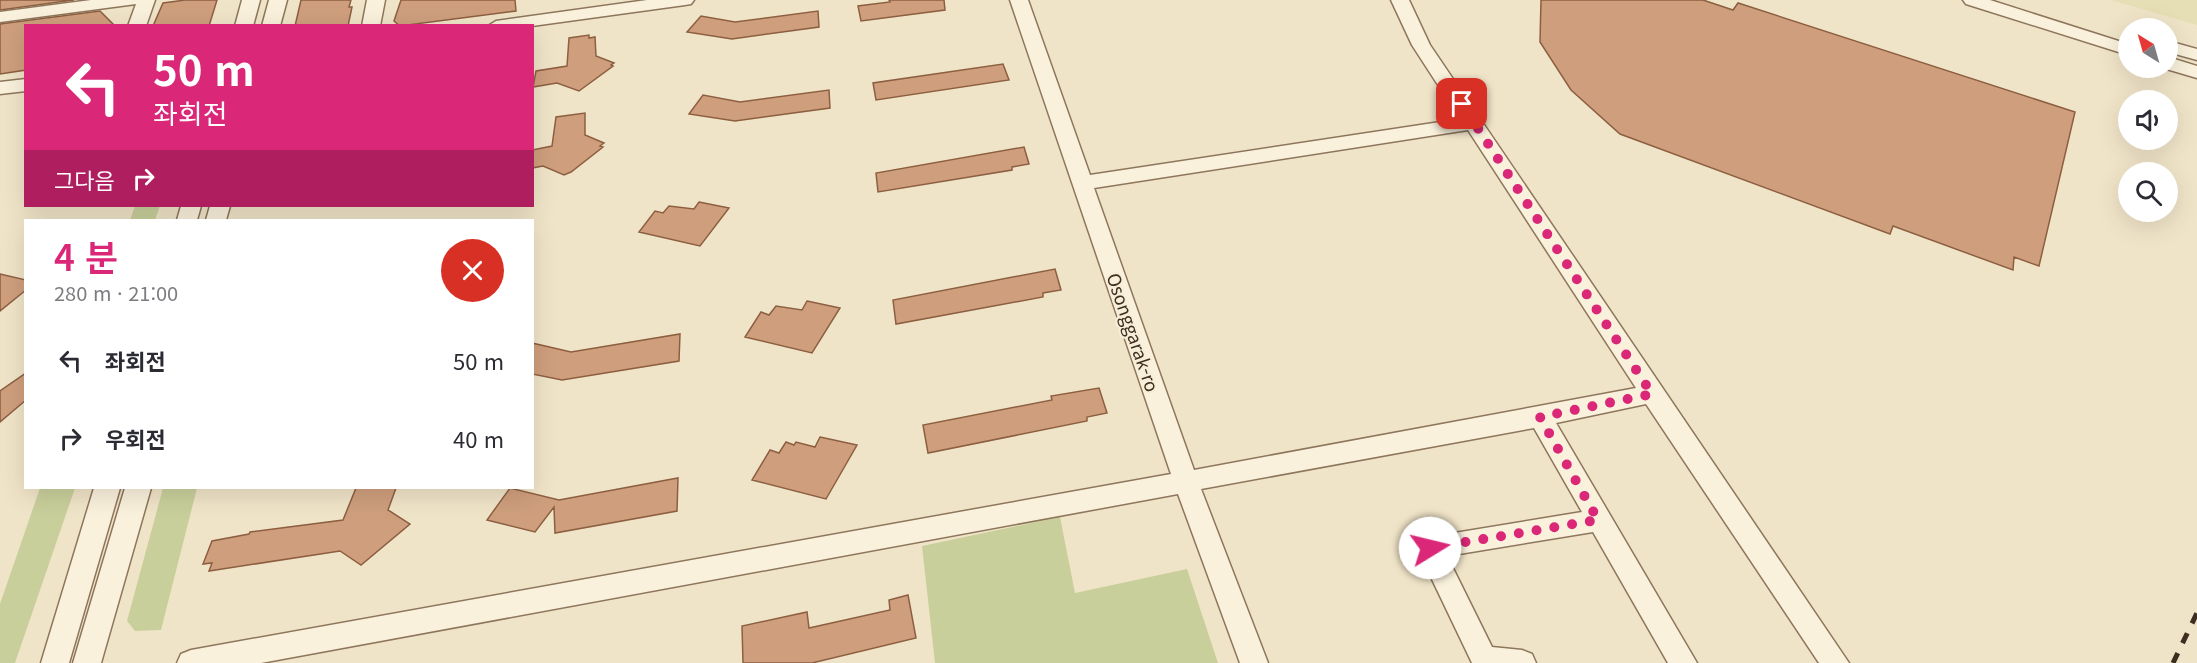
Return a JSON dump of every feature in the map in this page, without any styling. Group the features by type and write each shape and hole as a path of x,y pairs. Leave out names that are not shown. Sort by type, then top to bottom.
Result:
{"street":[{"path":"0,17 131,0"},
{"path":"138,24 146,0"},
{"path":"245,24 251,0"},
{"path":"272,24 278,0"},
{"path":"371,24 376,0"},
{"path":"509,24 640,3 685,0"},
{"name":"Osonggarak-ro","path":"1019,0 1186,482 1254,663"},
{"path":"1400,0 1421,45 1475,123 1652,394 1835,663"},
{"path":"1971,0 2118,47"},
{"path":"2018,0 2118,31"},
{"path":"2178,48 2197,54"},
{"path":"2178,66 2197,72"},
{"path":"0,88 24,85"},
{"path":"1082,183 1475,123"},
{"path":"191,663 1540,417 1652,394"},
{"path":"1540,417 1683,663"},
{"path":"55,663 107,489"},
{"path":"87,663 138,489"},
{"path":"1522,663 1484,660 1430,548 1598,520"}],"shaded area":[{"path":"2111,0 2197,0 2197,25"}],"green space":[{"path":"135,207 160,207 155,219 130,219"},
{"path":"40,489 75,489 15,663 0,663 0,604"},
{"path":"163,489 197,489 161,630 135,631 127,621"},
{"path":"1060,517 1075,593 1187,569 1218,663 935,663 922,546"}],"building":[{"path":"0,0 74,0 0,10"},
{"path":"217,0 210,24 154,24 163,3"},
{"path":"301,0 351,0 348,24 295,24"},
{"path":"401,0 515,0 516,11 415,24 398,24 394,21"},
{"path":"889,0 944,0 945,10 861,21 858,6 890,2"},
{"path":"1541,0 1703,0 1733,10 1738,3 2075,112 2039,266 2014,257 2013,270 1893,226 1890,234 1620,134 1571,90 1540,42"},
{"path":"100,11 113,24 24,24 24,70 0,74 0,24"},
{"path":"818,11 819,27 732,39 687,32 701,16 735,22"},
{"path":"589,35 589,38 595,37 596,56 614,63 611,65 613,66 579,91 557,83 534,87 536,71 567,66 569,38"},
{"path":"1003,64 1009,80 876,100 873,83"},
{"path":"829,90 830,108 735,121 689,114 703,95 740,102"},
{"path":"585,113 585,135 604,143 600,146 603,147 564,175 543,166 534,168 534,150 552,146 556,117"},
{"path":"1024,147 1029,164 1012,167 1012,170 878,192 876,173"},
{"path":"699,202 729,208 700,246 639,232 655,211 663,213 669,206 694,209"},
{"path":"1055,269 1061,290 1043,293 1043,297 896,324 893,300"},
{"path":"0,274 24,280 24,292 0,311"},
{"path":"807,301 840,308 812,353 745,337 761,312 769,315 776,306 802,310"},
{"path":"680,334 679,361 562,380 534,374 534,343 571,352"},
{"path":"24,374 24,402 0,422 0,391"},
{"path":"1099,388 1107,413 1087,417 1087,421 928,453 923,425 1052,400 1051,396"},
{"path":"820,437 857,445 826,499 752,480 770,450 779,453 786,442 815,447"},
{"path":"678,478 677,511 555,533 554,507 535,532 487,520 509,489 559,500"},
{"path":"356,489 396,489 388,510 410,524 361,565 340,551 209,571 212,563 203,564 212,541 250,532 343,520"},
{"path":"908,595 916,638 812,663 743,663 742,626 807,612 809,628 890,610 889,600"}],"railway":[{"path":"2173,663 2197,613"}],"route":[{"path":"1430,548 1598,520 1540,417 1652,394 1462,104"}]}
